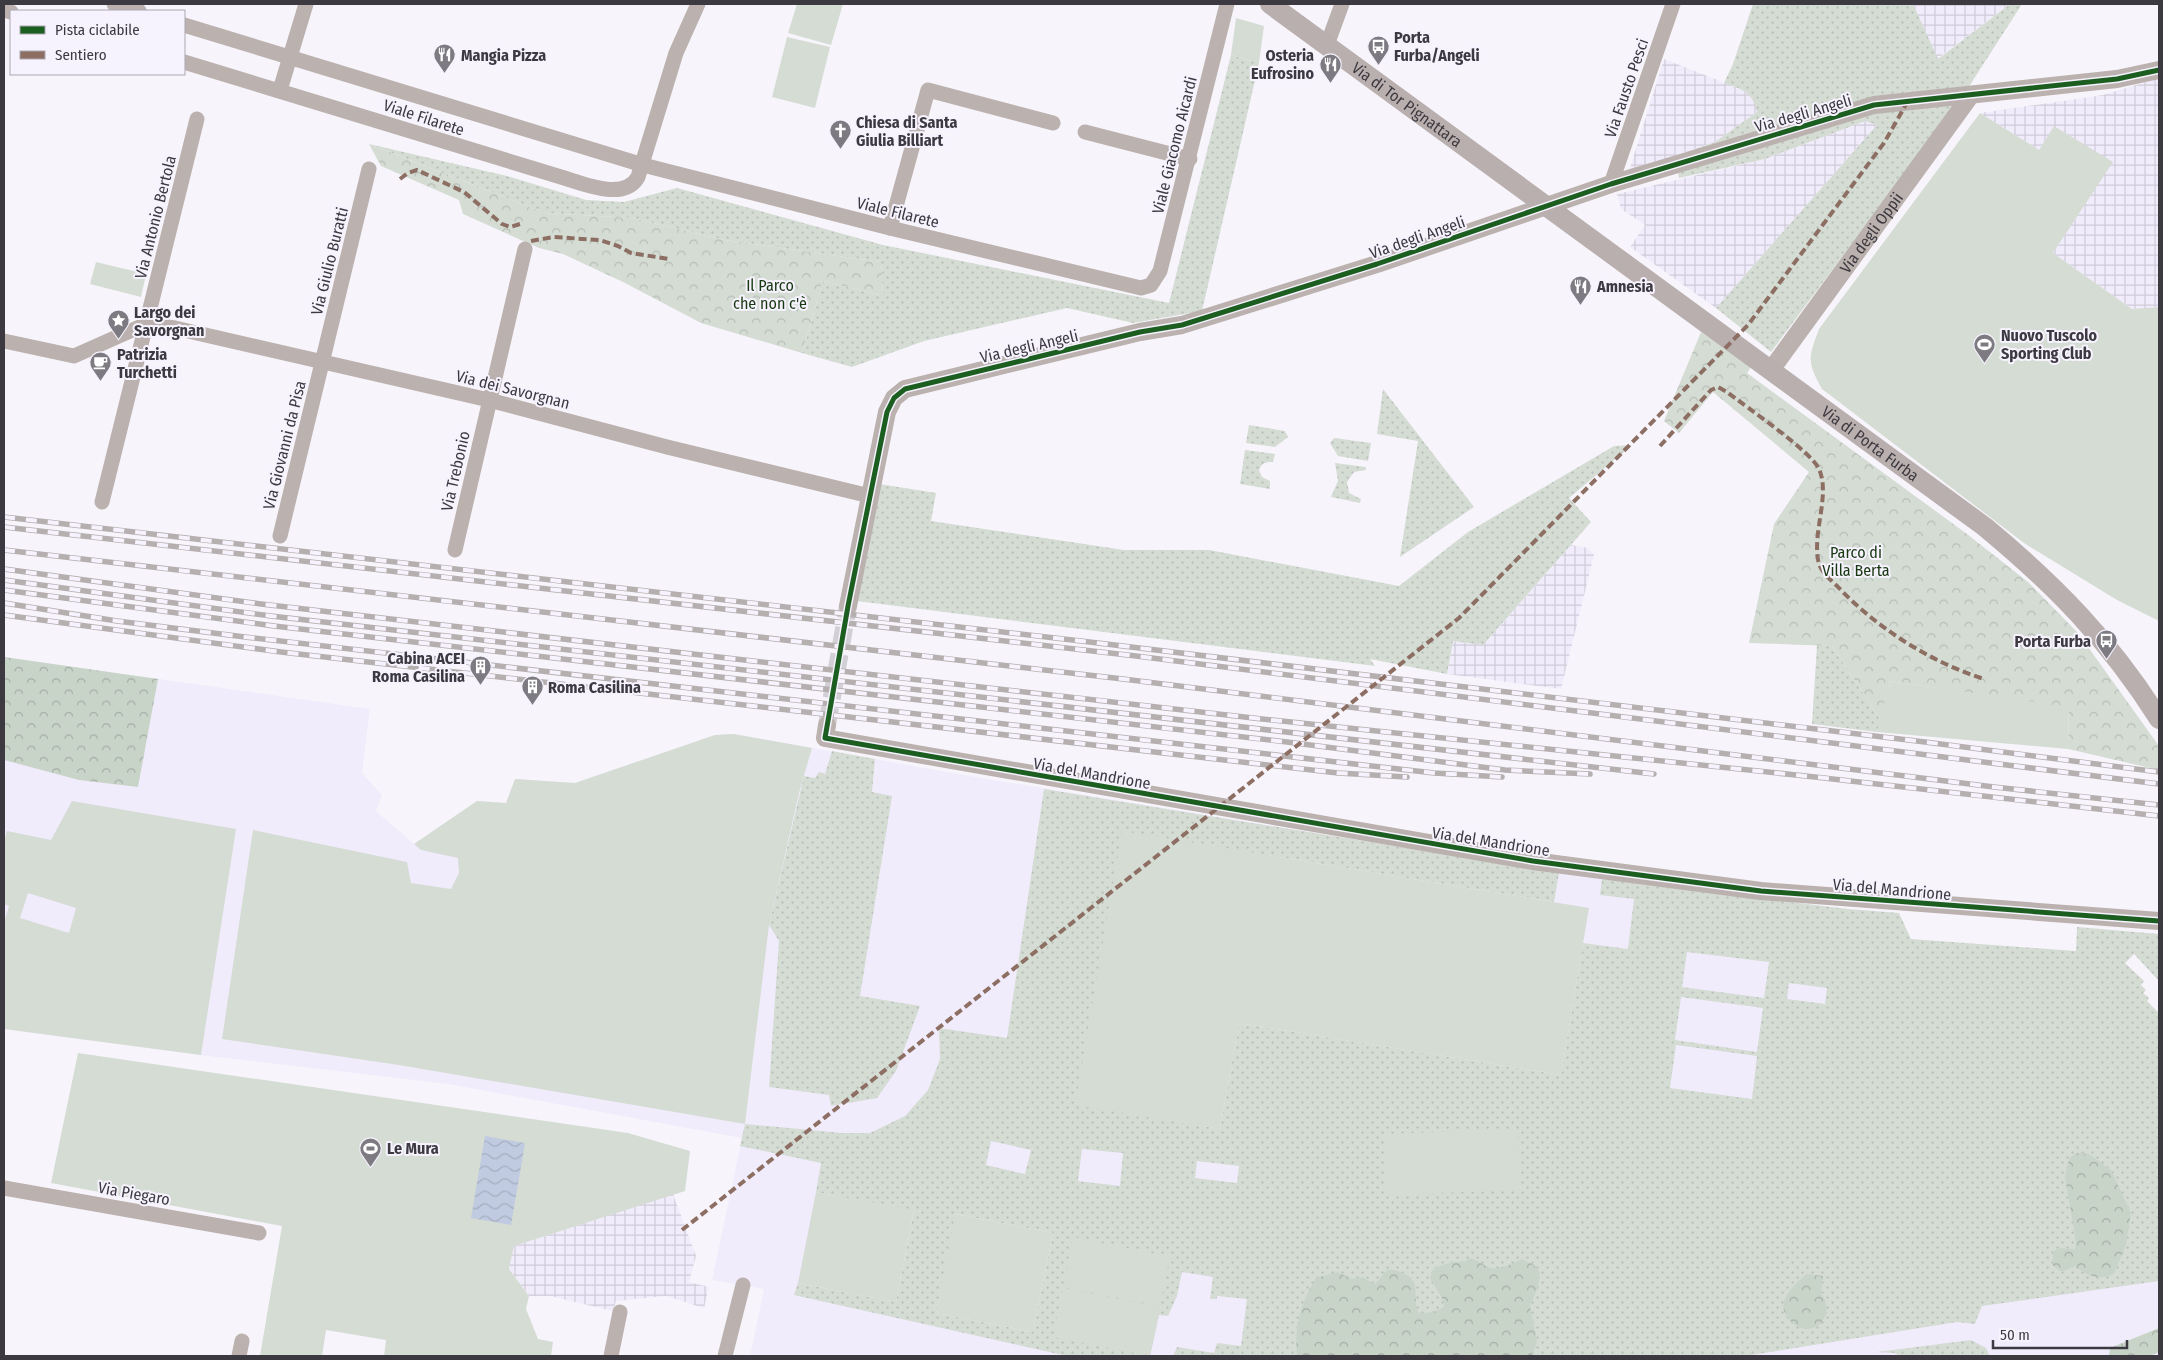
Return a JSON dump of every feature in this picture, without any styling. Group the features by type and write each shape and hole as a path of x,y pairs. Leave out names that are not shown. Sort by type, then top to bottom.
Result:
{"main road":[{"name":"Via di Tor Pignattara","path":"1270,4 1544,205"},
{"name":"Via di Porta Furba","path":"1544,205 1969,514 2016,552 2076,609 2105,641 2159,719"}],"street":[{"path":"114,4 135,10"},
{"path":"280,90 306,4"},
{"path":"643,165 676,53 698,4"},
{"name":"Viale Giacomo Aicardi","path":"1144,288 1151,285 1160,271 1190,158 1227,4"},
{"path":"1327,45 1342,4"},
{"name":"Via Fausto Pesci","path":"1611,184 1673,4"},
{"name":"Viale Filarete","path":"185,25 643,165 890,228 1136,288 1144,288"},
{"name":"Viale Filarete","path":"185,62 480,153 605,188 630,187 636,181 643,165"},
{"name":"Via degli Angeli","path":"848,606 888,408 894,398 905,389 1140,332 1182,325 1377,264 1544,205 1874,105 2117,79 2159,70"},
{"path":"890,228 928,90 1053,123"},
{"name":"Via degli Oppii","path":"1771,370 1971,96"},
{"name":"Via Antonio Bertola","path":"146,324 197,119"},
{"path":"1085,132 1190,158"},
{"name":"Via Giulio Buratti","path":"323,362 369,169"},
{"name":"Via Trebonio","path":"455,550 525,249"},
{"path":"4,341 74,356 146,324"},
{"path":"102,502 146,324"},
{"name":"Via dei Savorgnan","path":"146,324 175,328 489,400 870,496"},
{"name":"Via Giovanni da Pisa","path":"280,536 323,362"},
{"name":"Via del Mandrione","path":"826,731 1533,861 1761,891 2159,922"},
{"name":"Via Piegaro","path":"4,1188 259,1233"},
{"path":"724,1356 743,1285"},
{"path":"611,1356 620,1312"}],"shaded area":[{"path":"1913,4 2010,4 1937,59"},
{"path":"1664,59 1743,90 1754,99 1757,112 1715,142 1629,171"},
{"path":"2159,78 2159,307 2132,309 2053,253 2112,162 2039,150 1980,113 2103,95"},
{"path":"1865,121 1877,125 1716,308 1630,247 1645,225 1621,209 1617,194 1765,159"},
{"path":"1571,545 1588,548 1594,555 1561,689 1447,674 1453,641 1483,645"},
{"path":"4,657 370,709 362,773 382,795 376,811 414,844 477,801 506,803 515,779 575,783 715,735 734,734 964,775 1559,873 1674,888 2159,1071 2159,1356 750,1356 764,1289 712,1280 742,1138 448,1084 208,1056 4,1029"},
{"path":"673,1194 696,1256 689,1282 709,1287 704,1308 666,1296 616,1301 613,1311 550,1296 529,1296 509,1269 514,1246"}],"green space":[{"path":"797,4 843,4 831,45 788,33"},
{"path":"1753,4 1913,4 1938,59 2010,4 2022,4 1970,85 1771,352 1716,308 1877,125 1865,121 1765,159 1679,178 1675,156 1715,142 1757,112 1755,105 1746,92 1724,83 1733,64"},
{"path":"1236,18 1264,26 1259,63 1231,55"},
{"path":"787,37 830,47 815,108 772,97"},
{"path":"1231,55 1259,63 1202,311 1133,323 1067,308 924,341 852,367 802,353 823,281 883,296 881,262 724,240 632,218 545,213 369,144 507,176 586,200 624,202 677,188 883,245 1169,303"},
{"name":"Nuovo Tuscolo Sporting Club","path":"1980,113 2039,150 2054,126 2113,162 2053,253 2132,309 2159,307 2159,621 2117,600 2024,543 1822,389 1814,372 1811,354 1819,329"},
{"name":"Il Parco che non c'è","path":"369,144 545,213 632,218 724,240 881,262 883,296 823,281 802,353 701,323 623,282 563,254 539,248 463,214 459,200 381,166"},
{"path":"96,262 146,274 141,297 90,284"},
{"name":"Parco di Villa Berta","path":"1701,332 1751,367 1747,373 1967,534 2028,582 2078,633 2159,746 2159,770 2068,749 2069,708 1890,681 1881,720 1832,646 1749,643 1774,524 1809,472 1713,392 1679,433 1664,421"},
{"path":"1383,389 1474,507 1400,557 1418,441 1377,434"},
{"path":"1249,425 1285,431 1288,437 1275,447 1246,443"},
{"path":"1334,438 1371,443 1368,461 1338,456 1330,443"},
{"path":"1632,445 1569,498 1591,522 1483,645 1453,641 1447,674 1370,659 1375,666 857,601 879,484 936,493 931,521 1124,550 1209,550 1399,586 1468,532 1614,446"},
{"path":"1245,450 1275,454 1273,462 1264,463 1259,470 1262,477 1270,481 1270,489 1240,484"},
{"path":"1335,463 1366,467 1366,470 1354,472 1347,482 1349,493 1361,499 1360,503 1331,497 1338,481"},
{"path":"1817,645 1832,646 1881,720 1877,732 1812,724"},
{"path":"4,657 158,679 138,787 79,780 4,760"},
{"path":"1890,681 2069,707 2068,749 1877,732"},
{"path":"734,734 812,748 799,793 769,925 745,1124 399,1065 222,1039 253,830 407,862 411,883 451,889 459,873 458,858 421,850 414,844 477,801 506,803 515,779 575,783 715,735"},
{"path":"832,751 875,759 872,792 892,796 860,996 920,1006 896,1071 877,1098 831,1106 829,1095 769,1087 779,941 769,925 804,776 815,778 819,772 825,774"},
{"path":"1044,789 1559,873 1554,902 1267,855 1075,1104 1220,1129 1239,1023 1561,1075 1583,943 1628,949 1634,899 1600,895 1602,879 1848,909 1899,913 1911,939 2076,951 2077,927 2159,934 2159,981 2134,954 2125,963 2144,981 2141,985 2146,990 2143,993 2149,998 2147,1001 2159,1013 2159,1281 1982,1306 1975,1324 1957,1322 1745,1356 1173,1356 1177,1347 1214,1353 1217,1343 1241,1346 1247,1299 1217,1296 1217,1299 1210,1299 1213,1277 1182,1272 1177,1296 1168,1316 1159,1315 1150,1356 1067,1356 794,1295 798,1283 896,1302 914,1211 816,1192 821,1163 740,1146 745,1124 842,1133 870,1133 905,1116 928,1090 940,1059 939,1028 1007,1038","holes":["1687,952 1769,962 1764,998 1682,987","1789,983 1827,988 1825,1004 1787,999","1681,997 1763,1008 1757,1052 1675,1040","1676,1045 1757,1056 1752,1099 1670,1088","991,1141 1031,1150 1025,1174 986,1165","1082,1149 1123,1153 1120,1186 1078,1181","1197,1161 1239,1166 1237,1183 1195,1178","956,1214 1053,1233 1033,1332 936,1313"]},
{"path":"72,801 236,829 201,1055 4,1029 4,923 9,906 4,904 4,842 7,831 51,840","holes":["28,893 76,908 69,933 20,918"]},
{"path":"1122,831 1589,908 1561,1075 1239,1023 1220,1129 1075,1105"},
{"name":"Le Mura","path":"78,1053 628,1133 690,1151 685,1191 514,1246 509,1269 529,1296 526,1309 538,1339 553,1342 551,1356 384,1356 386,1340 326,1330 322,1356 260,1356 282,1226 51,1183"},
{"path":"1518,1129 1520,1190 1386,1195 1384,1134"},
{"path":"2076,1153 2089,1154 2111,1170 2131,1213 2126,1245 2114,1274 2108,1276 2093,1276 2075,1266 2062,1272 2053,1266 2053,1252 2058,1248 2075,1249 2076,1242 2065,1177 2069,1159"},
{"path":"816,1192 914,1210 896,1302 798,1283"},
{"path":"955,1214 1053,1233 1033,1332 936,1313"},
{"path":"1073,1237 1170,1257 1160,1306 1063,1287"},
{"path":"1470,1258 1493,1268 1503,1267 1522,1259 1534,1265 1540,1273 1538,1287 1530,1306 1537,1342 1532,1356 1297,1356 1296,1335 1299,1316 1316,1278 1337,1272 1352,1279 1362,1277 1375,1284 1387,1270 1396,1270 1413,1280 1418,1312 1428,1313 1435,1312 1444,1306 1442,1298 1430,1278 1434,1268 1452,1262 1464,1262"},
{"path":"1807,1274 1823,1276 1821,1293 1825,1300 1827,1313 1821,1324 1808,1329 1801,1328 1789,1320 1783,1306 1790,1290"},
{"path":"1063,1288 1160,1307 1150,1356 1053,1337"},
{"path":"2159,1328 2159,1352 2149,1356 2109,1356 2110,1348"},
{"path":"1971,1340 1986,1348 1990,1356 1901,1356 1894,1353 1877,1352"}],"water":[{"path":"485,1136 525,1143 511,1225 471,1218"}],"tunnel":[{"path":"827,725 848,606"}],"railway":[{"path":"4,517 1081,641 1925,742 2159,772"},
{"path":"4,527 1136,656 2159,784"},
{"path":"4,550 1123,679 1994,787 2159,805"},
{"path":"4,569 261,604 753,661 1262,719 1815,777 2159,816"},
{"path":"4,580 271,616 1654,774"},
{"path":"4,590 274,626 1287,742 1505,770 1590,774"},
{"path":"4,603 117,621 245,637 1434,773 1502,777"},
{"path":"4,615 281,652 1338,773 1407,777"}],"marked path":[{"path":"682,1230 1459,618 1748,325 1884,143 1908,101"},
{"path":"400,179 408,173 417,170 464,192 502,224 510,227 520,224"},
{"path":"531,241 553,237 600,240 631,253 669,259"},
{"path":"1660,446 1711,390 1718,387 1727,392 1804,451 1819,469 1823,491 1817,552 1819,564 1827,577 1853,602 1905,642 1944,663 1984,679"}],"cycle path":[{"path":"2159,70 2117,79 1874,105 1611,184 1377,264 1182,325 1140,332 905,389 894,398 887,412 848,606 825,738 1533,861 1761,891 2159,921"}],"place":[{"name":"Porta Furba/Angeli","path":"1378,65"},
{"name":"Mangia Pizza","path":"445,74"},
{"name":"Osteria Eufrosino","path":"1330,83"},
{"name":"Chiesa di Santa Giulia Billiart","path":"840,150"},
{"name":"Amnesia","path":"1581,305"},
{"name":"Largo dei Savorgnan","path":"118,340"},
{"name":"Nuovo Tuscolo Sporting Club","path":"1985,363"},
{"name":"Patrizia Turchetti","path":"101,382"},
{"name":"Porta Furba","path":"2107,660"},
{"name":"Cabina ACEI Roma Casilina","path":"481,686"},
{"name":"Roma Casilina","path":"532,706"},
{"name":"Le Mura","path":"371,1167"}]}
